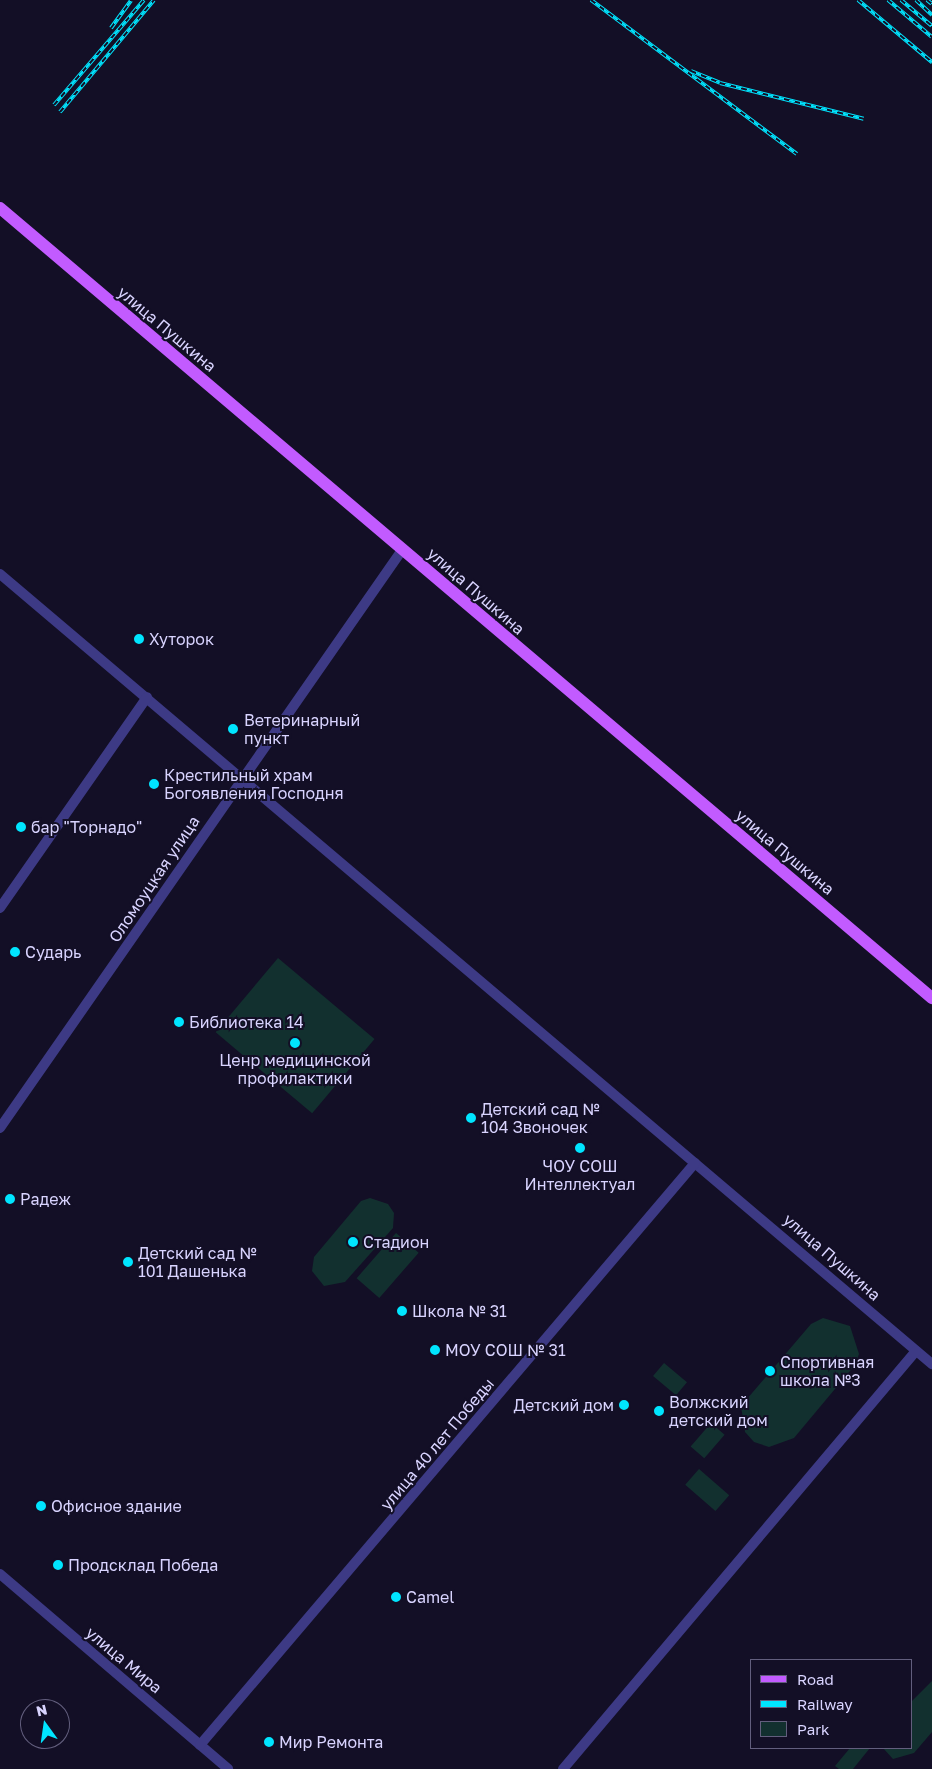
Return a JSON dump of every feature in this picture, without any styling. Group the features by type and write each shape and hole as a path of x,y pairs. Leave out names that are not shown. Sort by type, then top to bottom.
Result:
{"main road":[{"name":"улица Пушкина","path":"0,208 932,998"}],"street":[{"name":"Оломоуцкая улица","path":"0,1128 402,550"},
{"name":"улица Пушкина","path":"0,574 932,1364"},
{"path":"0,908 147,697"},
{"name":"улица 40 лет Победы","path":"200,1745 696,1163"},
{"path":"563,1769 916,1351"},
{"name":"улица Мира","path":"0,1574 228,1769"}],"green space":[{"path":"278,958 375,1039 312,1113 216,1032"},
{"name":"Стадион","path":"370,1198 388,1204 394,1213 393,1228 345,1282 324,1286 312,1271 314,1257 361,1201"},
{"path":"396,1233 419,1253 379,1298 357,1278"},
{"path":"823,1318 850,1326 859,1354 855,1365 794,1438 769,1447 754,1442 745,1432 741,1406 811,1324"},
{"path":"664,1363 687,1382 676,1395 653,1376"},
{"path":"711,1423 725,1435 704,1458 691,1446"},
{"path":"699,1469 729,1495 715,1511 685,1485"},
{"path":"932,1681 932,1732 914,1753 893,1759 884,1749 912,1749 912,1701"},
{"path":"849,1749 869,1749 853,1769 839,1769 835,1766"}],"railway":[{"path":"111,28 131,0"},
{"path":"54,105 144,0"},
{"path":"60,112 154,0"},
{"path":"591,0 797,154"},
{"path":"858,0 932,62"},
{"path":"888,0 932,37"},
{"path":"901,0 932,26"},
{"path":"916,0 932,15"},
{"path":"927,0 932,4"},
{"path":"691,71 720,83 864,119"}],"place":[{"name":"Хуторок","path":"139,639"},
{"name":"Ветеринарный пункт","path":"233,729"},
{"name":"Крестильный храм Богоявления Господня","path":"154,784"},
{"name":"бар \"Торнадо\"","path":"21,827"},
{"name":"Сударь","path":"15,952"},
{"name":"Библиотека 14","path":"179,1022"},
{"name":"Ценр медицинской профилактики","path":"295,1043"},
{"name":"Детский сад № 104 Звоночек","path":"471,1118"},
{"name":"ЧОУ СОШ Интеллектуал","path":"580,1148"},
{"name":"Радеж","path":"10,1199"},
{"name":"Стадион","path":"353,1242"},
{"name":"Детский сад № 101 Дашенька","path":"128,1262"},
{"name":"Школа № 31","path":"402,1311"},
{"name":"МОУ СОШ № 31","path":"435,1350"},
{"name":"Спортивная школа №3","path":"770,1371"},
{"name":"Детский дом","path":"624,1405"},
{"name":"Волжский детский дом","path":"659,1411"},
{"name":"Офисное здание","path":"41,1506"},
{"name":"Продсклад Победа","path":"58,1565"},
{"name":"Camel","path":"396,1597"},
{"name":"Мир Ремонта","path":"269,1742"}]}
